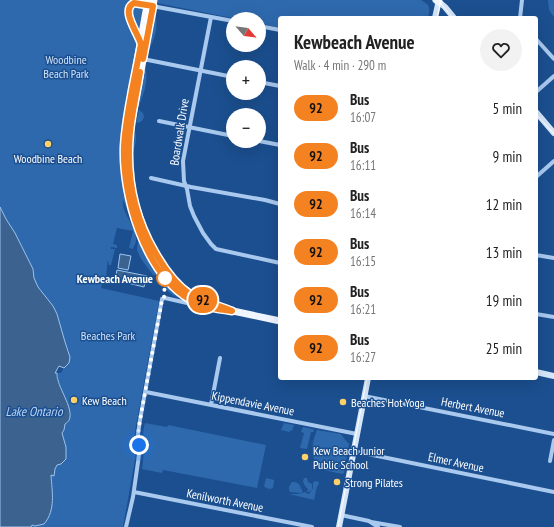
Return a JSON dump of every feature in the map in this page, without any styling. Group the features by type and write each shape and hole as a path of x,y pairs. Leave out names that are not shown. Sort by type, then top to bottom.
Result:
{"highway":[{"path":"151,3 129,137 129,166 136,207 145,232 161,262 176,281 190,293 202,300 232,311"},
{"path":"151,3 125,130 124,163 128,195 140,233 160,271 181,293 208,307"}],"main road":[{"path":"435,16 438,1"},
{"path":"438,1 452,16"},
{"path":"538,114 554,133"},
{"path":"208,307 278,321"},
{"path":"538,372 554,376"},
{"path":"339,527 368,380"}],"street":[{"path":"520,16 522,0"},
{"path":"151,3 226,20"},
{"name":"Boardwalk Drive","path":"211,17 183,161 184,181 190,206 203,233 218,250 278,263"},
{"path":"266,27 278,30"},
{"path":"538,41 554,60"},
{"path":"143,59 226,76"},
{"path":"538,90 554,76"},
{"path":"266,83 278,86"},
{"path":"159,121 226,135"},
{"path":"266,142 278,145"},
{"path":"538,175 554,161"},
{"path":"151,178 278,203"},
{"path":"538,255 554,258"},
{"path":"126,527 134,492 139,458 138,434 140,420 162,300 164,298 208,307"},
{"path":"538,314 554,317"},
{"path":"211,405 220,358"},
{"name":"Kippendavie Avenue","path":"146,392 357,434"},
{"name":"Herbert Avenue","path":"364,396 554,434"},
{"path":"550,461 554,440"},
{"name":"Elmer Avenue","path":"354,451 554,492"},
{"name":"Kenilworth Avenue","path":"134,492 312,527"},
{"path":"341,515 400,527"},
{"path":"369,521 378,527"}],"green space":[{"name":"Woodbine Beach Park","path":"0,0 146,0 130,92 126,94 122,142 123,171 121,172 123,184 143,245 158,274 153,275 139,256 137,249 138,236 123,200 124,210 136,235 136,243 133,249 129,248 133,231 117,228 113,244 117,245 117,248 111,247 111,249 115,249 111,265 109,265 108,260 106,283 103,281 101,288 159,301 135,431 135,460 123,527 31,527 53,497 51,475 57,465 66,459 66,447 62,432 65,424 68,423 57,373 61,373 69,363 69,351 57,314 53,306 38,287 34,278 33,269 0,207"},
{"path":"158,0 421,0 429,7 428,16 278,16 278,28 266,25 266,12 226,12 226,17 157,3"},
{"path":"548,0 554,0 554,17 549,10"},
{"path":"155,16 156,32 147,55"},
{"path":"145,66 146,81 136,115 136,141 132,160 132,131"},
{"path":"139,110 143,113 144,117 142,121 138,123 136,122"},
{"path":"132,163 134,173 133,180"},
{"path":"164,282 186,300 172,295 167,291 162,284"},
{"path":"145,423 167,427 168,425 266,445 257,488 163,470 162,473 142,469 144,452 143,433"},
{"path":"284,423 294,425 292,431 281,430"},
{"path":"303,427 313,429 314,432 311,432 307,449 300,448 304,433 301,432"},
{"path":"317,430 341,434 349,444 344,473 342,474 319,469 314,459 312,450"},
{"path":"267,478 274,480 273,488 270,489 264,486"},
{"path":"304,478 307,478 308,482 312,484 312,490 309,492 307,492 308,489 304,484"},
{"path":"315,481 319,482 314,500 289,494 305,492 308,494 310,493"},
{"path":"292,482 297,482 303,492 290,492 289,487"}],"water":[{"name":"Lake Ontario","path":"0,207 33,269 34,278 38,287 53,306 57,314 70,357 69,363 64,368 59,366 55,373 57,373 59,385 68,404 70,416 69,421 65,424 62,433 66,447 66,459 61,464 57,465 54,476 51,475 52,507 48,519 44,524 35,526 32,525 31,527 0,527"},
{"path":"120,254 131,256 128,270 118,268"},
{"path":"117,270 147,276 144,287 115,280"}],"tram line":[{"path":"440,0 441,4 451,16"},
{"path":"437,16 441,0"},
{"path":"538,116 554,134"},
{"path":"338,527 367,380"}],"bus line":[{"name":"92","path":"140,72 131,121 128,148 133,194 145,232 161,262 182,287 202,300 232,311 202,305 188,298 171,284 157,266 148,250 131,208 124,169 124,146 128,109 141,44 128,12 128,8 134,3 153,6 143,59"}],"place":[{"name":"Woodbine Beach","path":"48,144"},
{"name":"Kewbeach Avenue","path":"165,278"},
{"name":"Kew Beach","path":"74,400"},
{"name":"Beaches Hot Yoga","path":"343,402"},
{"name":"Kew Beach Junior Public School","path":"305,457"},
{"name":"Strong Pilates","path":"337,482"}],"route":[{"path":"139,445 138,434 140,420 162,300 164,298 165,278"}],"park label":[{"name":"Beaches Park","path":"108,335"}]}
